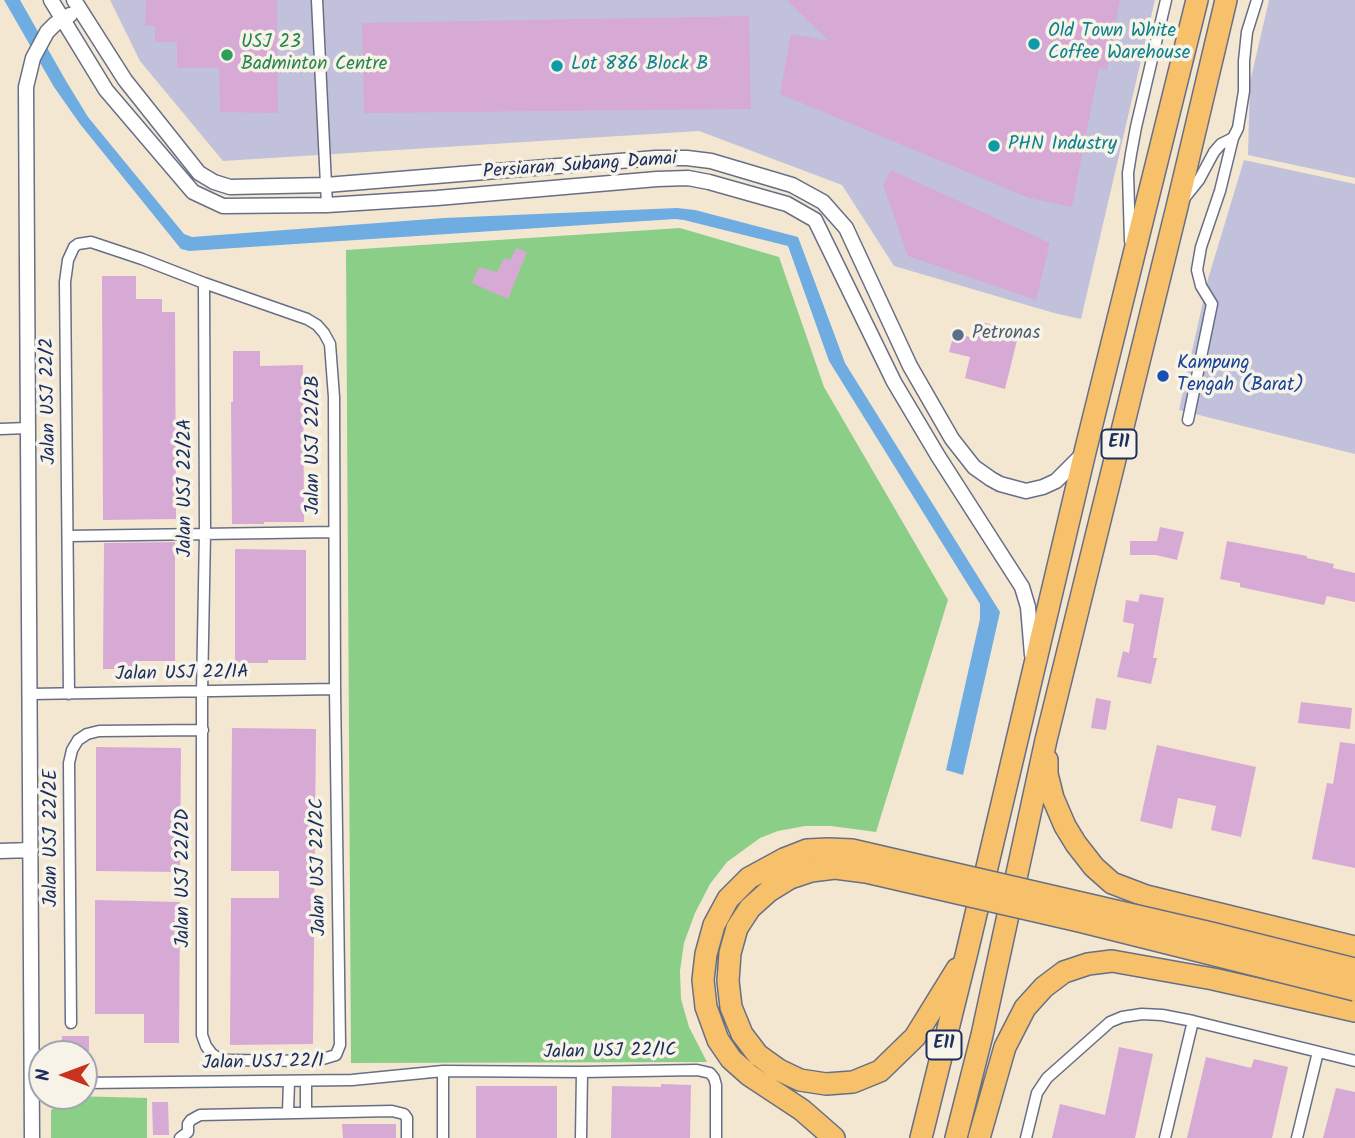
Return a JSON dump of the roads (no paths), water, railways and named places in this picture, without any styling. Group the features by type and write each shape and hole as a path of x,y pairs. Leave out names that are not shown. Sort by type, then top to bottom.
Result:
{"highway":[{"name":"E11","path":"921,1138 1085,452 1197,0"},
{"name":"E11","path":"956,1138 982,1035 1046,740 1226,0"},
{"path":"1046,740 1047,774 1065,826 1094,867 1112,883 1146,896 1355,947"},
{"path":"967,952 915,1037 880,1071 853,1082 826,1084 800,1080 779,1070 758,1055 741,1034 731,1007 727,981 730,953 737,929 750,908 807,850 865,853 1355,969"},
{"path":"834,1138 802,1110 749,1075 731,1059 718,1040 706,1007 703,980 706,954 714,925 728,900 749,878 787,868 811,871 835,868 866,872 1079,921 1355,990"},
{"path":"981,1129 1005,1047 1025,1008 1044,987 1064,972 1088,964 1112,961 1175,972 1355,1011"},
{"path":"981,1129 982,1035"}],"street":[{"name":"Persiaran Subang Damai","path":"51,0 59,21 106,90 193,192 223,206 327,205 688,178 787,204 814,220 894,382 1022,587 1028,607 1032,648 1031,681"},
{"path":"317,0 327,205"},
{"path":"1132,268 1128,173 1166,0"},
{"path":"1188,420 1212,304 1201,286 1197,270 1201,247 1238,128 1244,92 1247,32 1257,0"},
{"name":"Persiaran Subang Damai","path":"77,5 125,80 199,173 230,187 326,185 656,158 711,161 792,184 823,202 846,228 910,366 952,439 974,467 1000,484 1026,491 1056,481 1085,452"},
{"path":"36,1040 31,850 26,87 33,58 47,32 77,5"},
{"path":"1177,206 1199,180 1214,152 1221,144 1233,138"},
{"name":"Jalan USJ 22/2","path":"69,694 65,282 68,260 78,244 91,242 204,284"},
{"name":"Jalan USJ 22/2B","path":"204,284 307,319 317,325 330,344 334,397 335,689"},
{"name":"Jalan USJ 22/2A","path":"202,692 205,533 204,284"},
{"path":"0,429 28,428"},
{"path":"69,536 334,532"},
{"name":"Jalan USJ 22/1A","path":"30,694 335,689"},
{"name":"Jalan USJ 22/2C","path":"218,1058 317,1061 336,1055 340,1045 335,689"},
{"name":"Jalan USJ 22/2D","path":"202,692 202,1035 205,1046 218,1058"},
{"name":"Jalan USJ 22/2E","path":"71,1023 69,764 72,750 78,740 99,731 203,730"},
{"path":"0,851 31,850"},
{"path":"1026,1138 1041,1086 1054,1071 1110,1022 1122,1017 1162,1015 1355,1061"},
{"path":"1165,1138 1193,1021"},
{"path":"1297,1138 1318,1052"},
{"name":"Jalan USJ 22/1C","path":"443,1071 697,1070 710,1073 716,1085 716,1138"},
{"path":"443,1071 443,1138"},
{"name":"Jalan USJ 22/1","path":"98,1083 375,1079 443,1071"},
{"path":"581,1138 582,1072"},
{"path":"288,1113 289,1081"},
{"path":"306,1081 306,1113"},
{"path":"32,1138 35,1110"},
{"path":"185,1136 188,1124 200,1115 399,1112 407,1118 407,1138"}],"water":[{"path":"4,0 20,0 88,117 184,234 192,237 444,218 677,208 695,210 798,237 845,363 1000,612 963,775 946,770 980,619 980,604 829,361 788,246 675,219 189,251 181,249 80,124 54,87"}],"place":[{"name":"Old Town White Coffee Warehouse","path":"1034,44"},
{"name":"USJ 23 Badminton Centre","path":"227,55"},
{"name":"Lot 886 Block B","path":"557,66"},
{"name":"PHN Industry","path":"994,146"},
{"name":"Petronas","path":"958,335"},
{"name":"Kampung Tengah (Barat)","path":"1163,376"}]}
